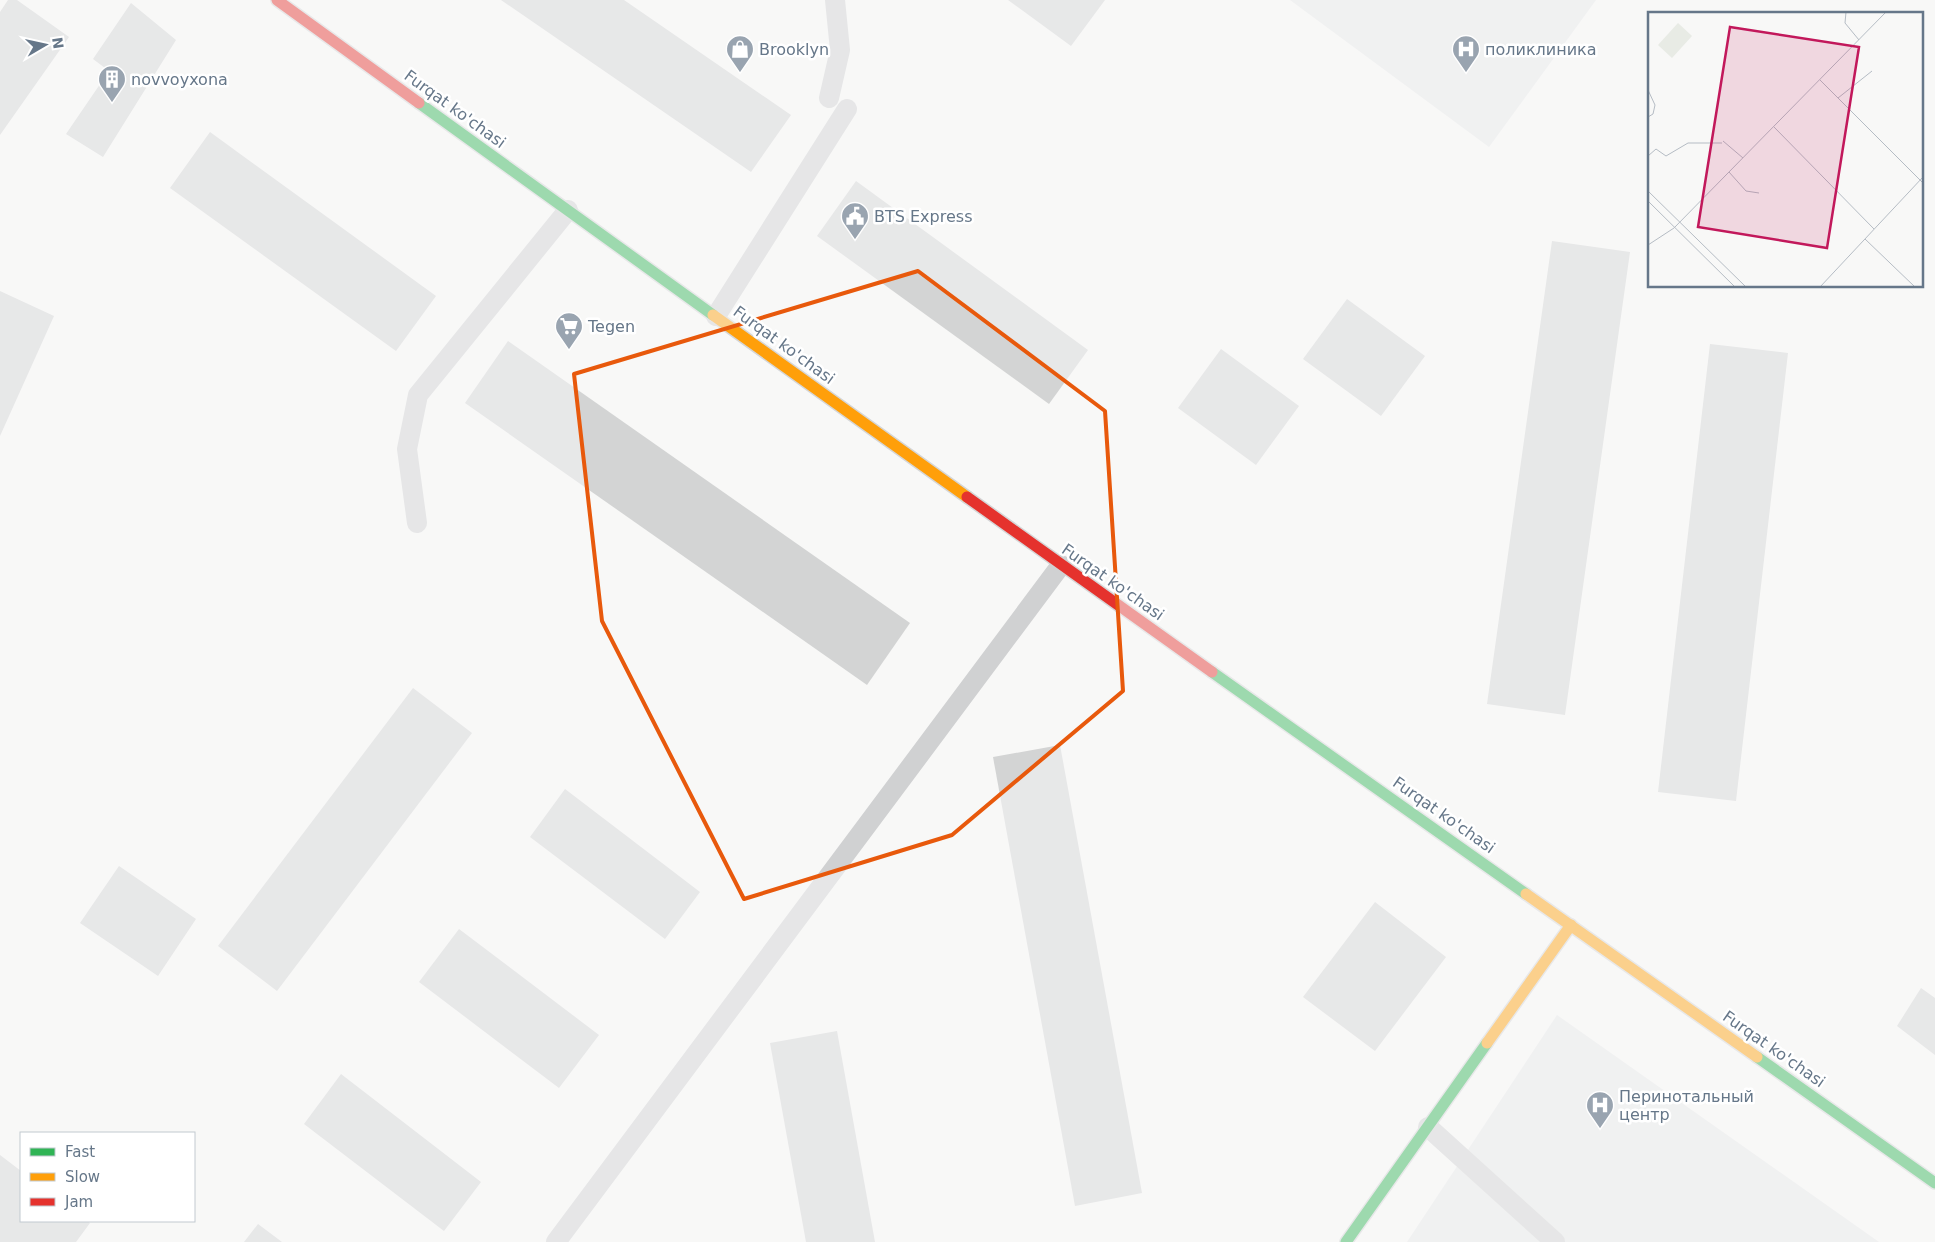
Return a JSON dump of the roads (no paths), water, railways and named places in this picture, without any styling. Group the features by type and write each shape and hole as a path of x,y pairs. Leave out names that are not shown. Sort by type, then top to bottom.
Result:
{"main road":[{"name":"Furqat ko'chasi","path":"277,0 1061,565 1935,1183"},
{"path":"1346,1242 1571,925"}],"lane":[{"path":"829,98 840,50 835,0"},
{"path":"716,316 847,109"},
{"path":"417,523 407,449 418,395 568,210"},
{"path":"556,1242 1061,565"},
{"path":"1428,1127 1555,1242"}],"place":[{"name":"Brooklyn","path":"740,73"},
{"name":"поликлиника","path":"1466,73"},
{"name":"novvoyxona","path":"112,103"},
{"name":"BTS Express","path":"855,240"},
{"name":"Tegen","path":"569,350"},
{"name":"Перинотальный центр","path":"1600,1129"}]}
